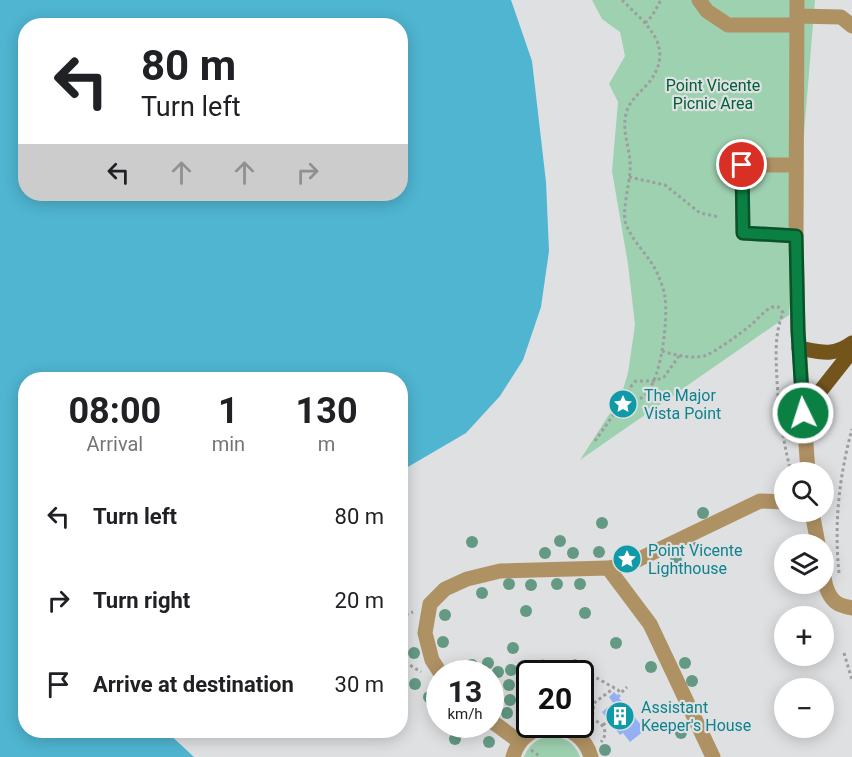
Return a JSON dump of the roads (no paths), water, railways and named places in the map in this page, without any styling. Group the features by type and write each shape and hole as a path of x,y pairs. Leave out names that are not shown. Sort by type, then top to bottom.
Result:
{"main road":[{"path":"799,348 827,353 844,349 852,343"},
{"path":"803,413 852,351"}],"lane":[{"path":"699,0 707,11 729,24 841,17 852,26"},
{"path":"797,0 796,236 799,348 807,462"},
{"path":"796,165 742,165 743,233 796,236"},
{"path":"432,660 425,633 430,604 445,589 466,579 500,571 608,568 629,564 760,501 774,502"},
{"path":"608,568 650,624 713,757"},
{"path":"830,594 838,604 852,608"},
{"path":"513,757 520,742 529,733 553,726 565,728 576,734 585,743 591,757"},
{"path":"504,730 520,742"}],"water":[{"path":"0,0 511,0 532,61 546,182 549,251 541,307 523,360 500,396 466,433 408,467 408,372 18,372 18,738 174,738 194,757 0,757"}],"place":[{"name":"The Major Vista Point","path":"623,404"},
{"name":"Point Vicente Lighthouse","path":"627,559"},
{"name":"Assistant Keeper's House","path":"620,716"}],"park label":[{"name":"Point Vicente Picnic Area","path":"713,94"}]}
